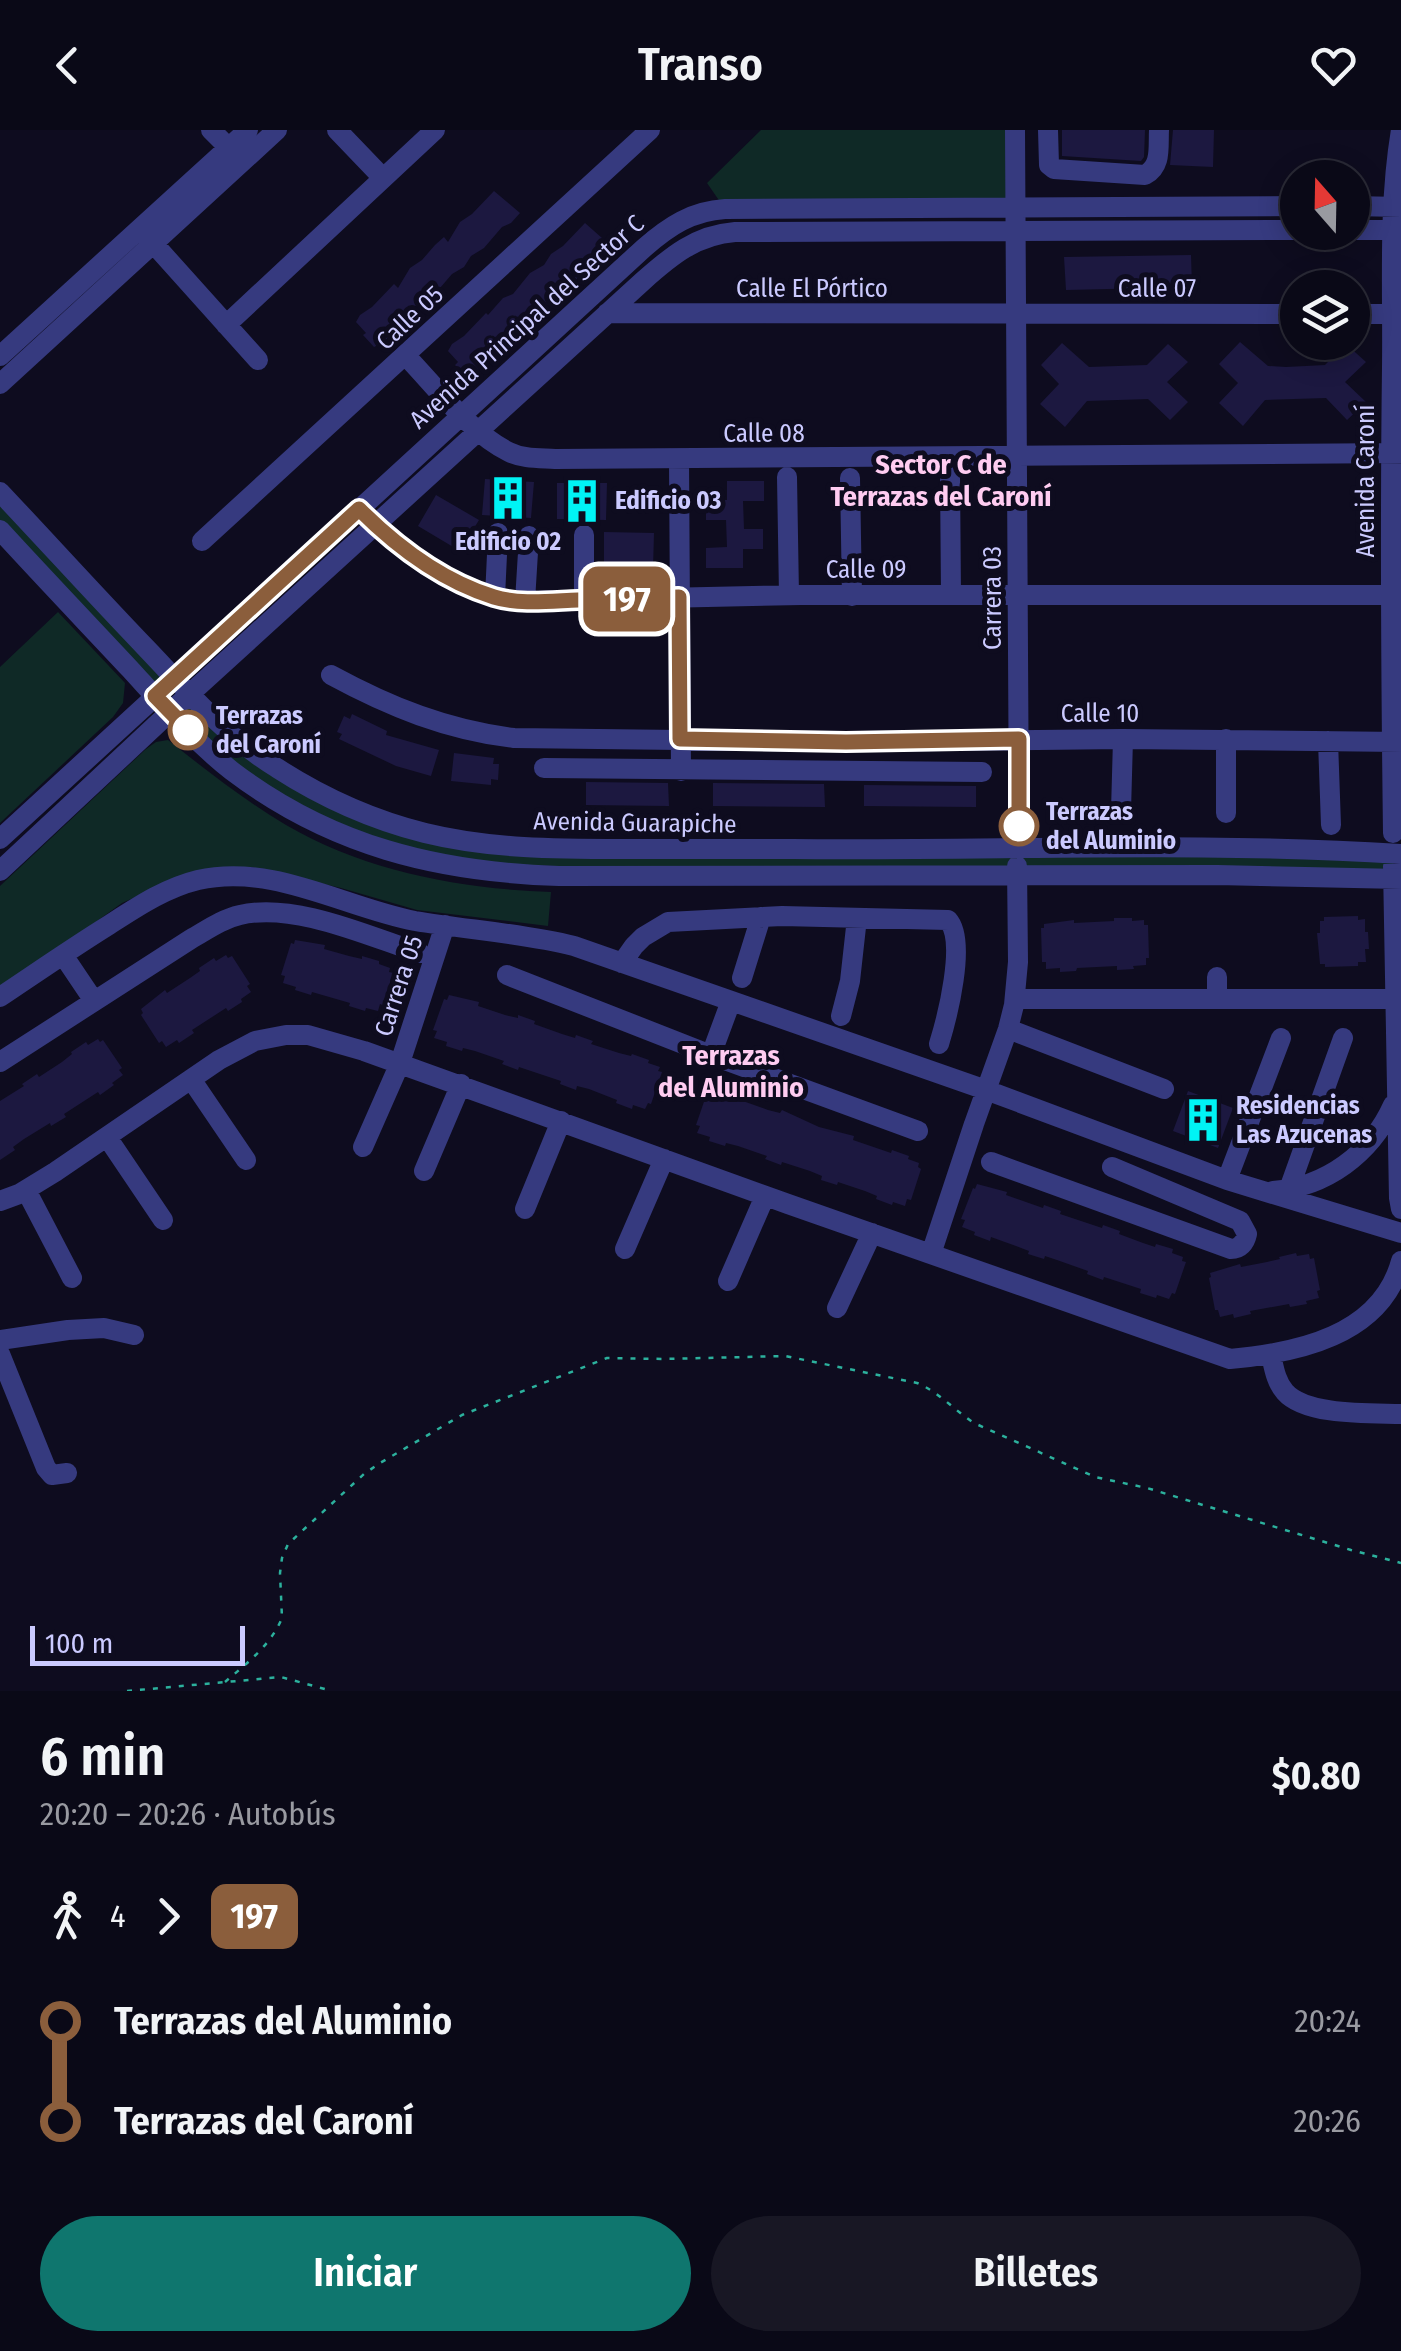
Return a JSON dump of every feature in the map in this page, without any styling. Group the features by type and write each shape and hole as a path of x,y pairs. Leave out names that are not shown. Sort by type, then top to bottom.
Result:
{"street":[{"path":"211,130 241,143"},
{"path":"0,384 241,143 277,130"},
{"path":"337,130 383,178"},
{"path":"226,324 435,130"},
{"name":"Calle 05","path":"202,542 650,130"},
{"name":"Carrera 03","path":"1015,130 1019,826"},
{"path":"1048,130 1049,165 1054,170 1145,175 1158,161 1159,130"},
{"name":"Avenida Caroní","path":"1401,130 1396,163 1393,314 1396,1099 1401,1209"},
{"name":"Avenida Principal del Sector C","path":"162,704 174,678 644,248 685,218 726,209 1280,206"},
{"path":"1370,206 1398,207"},
{"name":"Avenida Principal del Sector C","path":"162,704 190,694 607,313 678,250 702,238 722,232 1280,230"},
{"path":"1370,230 1397,230"},
{"path":"147,236 258,360"},
{"path":"0,356 147,236"},
{"name":"Calle El Pórtico","path":"607,313 1017,314"},
{"name":"Calle 07","path":"1017,314 1280,314"},
{"path":"1370,314 1393,314"},
{"name":"Calle 08","path":"406,356 479,430 496,444 524,457 1396,453"},
{"path":"679,459 681,771"},
{"path":"950,476 951,595"},
{"path":"787,477 790,595"},
{"path":"850,478 852,596"},
{"name":"Avenida Guarapiche","path":"0,492 238,742 307,785 391,823 450,838 528,848 1396,847"},
{"name":"Calle 09","path":"359,509 398,546 430,567 495,597 525,601 790,595 1396,595"},
{"name":"Avenida Guarapiche","path":"0,530 212,754 254,786 321,825 389,852 456,868 629,877 1397,879"},
{"path":"495,597 498,533"},
{"path":"584,535 584,600"},
{"path":"525,601 529,536"},
{"name":"Calle 10","path":"331,675 374,699 425,720 514,738 1396,742"},
{"path":"0,839 162,704"},
{"path":"0,871 162,704"},
{"path":"1121,811 1122,738"},
{"path":"1226,740 1226,812"},
{"path":"1328,741 1331,825"},
{"path":"846,742 846,772"},
{"path":"544,768 982,772"},
{"path":"930,1254 1008,1029 1018,962 1016,849"},
{"path":"0,997 153,898 217,877 263,879 296,885 388,914 554,941 986,1090 1227,1180 1401,1233"},
{"path":"0,1062 216,924 248,913 296,913 420,953"},
{"path":"742,978 761,916"},
{"path":"622,963 643,937 668,922 761,916 948,920 956,935 954,973 940,1044"},
{"path":"841,1016 850,981 857,918"},
{"name":"Carrera 05","path":"364,1147 400,1063 445,925"},
{"path":"62,955 94,1001"},
{"path":"507,975 918,1131"},
{"path":"1014,999 1217,988 1398,999"},
{"path":"712,1056 731,1001"},
{"path":"1008,1029 1164,1088"},
{"path":"0,1202 26,1190 239,1048 270,1036 286,1035 328,1040 400,1063 1230,1359 1295,1350 1358,1322 1391,1302 1387,1291 1401,1261"},
{"path":"1227,1180 1281,1038"},
{"path":"1290,1189 1343,1038"},
{"path":"191,1078 246,1160"},
{"path":"424,1171 461,1084"},
{"path":"1263,1192 1321,1180 1354,1158 1385,1124 1396,1099"},
{"path":"525,1209 562,1121"},
{"path":"107,1137 163,1220"},
{"path":"1099,1200 1122,1141"},
{"path":"625,1249 664,1159"},
{"path":"991,1162 1231,1249 1246,1240 1240,1220 1112,1167"},
{"path":"26,1190 72,1278"},
{"path":"728,1281 765,1196"},
{"path":"837,1308 872,1234"},
{"path":"0,1340 104,1328 134,1335"},
{"path":"0,1354 46,1468 52,1475 67,1473"},
{"path":"1271,1355 1282,1388 1304,1404 1401,1414"}],"path":[{"path":"225,1682 254,1658 279,1626 282,1558 288,1544 364,1474 462,1415 607,1358 785,1356 917,1383 930,1388 974,1423 1095,1478 1147,1488 1401,1563"},
{"path":"126,1691 281,1677 332,1691"}],"green space":[{"path":"761,130 1015,130 1017,207 725,209 707,183"},
{"path":"0,492 174,679 155,696 0,530"},
{"path":"58,612 125,683 123,703 113,717 0,823 0,667"},
{"path":"190,694 277,769 450,838 1394,854 1393,879 841,877 423,861 254,786 170,712"},
{"path":"168,740 270,815 348,854 448,882 551,892 548,926 417,910 251,867 187,874 122,903 0,991 0,886 146,749"}],"building":[{"path":"1062,130 1145,130 1144,157 1141,161 1062,156"},
{"path":"1173,130 1214,130 1213,167 1170,165"},
{"path":"494,191 520,213 384,342 374,347 356,322 360,315 394,284 398,288 410,268 444,237 448,242 460,222"},
{"path":"585,223 611,246 592,260 575,281 561,289 555,300 521,331 516,326 507,343 494,350 467,377 448,351 452,344 503,298 513,294 530,273 544,265"},
{"path":"1191,255 1192,287 1066,290 1064,257"},
{"path":"1240,342 1268,366 1364,360 1345,382 1366,402 1347,420 1326,398 1265,400 1243,426 1219,403 1238,383 1219,364"},
{"path":"1062,343 1089,367 1147,365 1168,344 1188,362 1167,382 1188,402 1170,420 1148,399 1087,401 1065,427 1040,404 1059,384 1041,365"},
{"name":"Edificio 02","path":"485,479 534,482 531,518 482,515"},
{"path":"727,481 764,481 764,501 743,501 744,529 763,529 763,549 743,549 743,568 706,568 706,548 727,547 726,520 706,520 706,500 727,500"},
{"name":"Edificio 03","path":"557,483 607,483 606,520 557,519"},
{"path":"436,495 479,520 460,551 418,526"},
{"path":"604,532 654,533 653,569 604,569"},
{"path":"352,714 387,731 386,735 439,750 431,776 396,766 339,739 342,734 337,732 344,716 350,719"},
{"path":"454,753 494,758 493,764 499,764 498,780 491,779 491,785 451,781"},
{"path":"586,782 668,783 669,806 586,805"},
{"path":"713,783 824,784 825,807 713,806"},
{"path":"864,785 976,786 976,807 864,806"},
{"path":"1358,916 1358,920 1365,919 1368,932 1366,962 1358,962 1358,966 1320,964 1320,921 1324,917"},
{"path":"1114,918 1144,920 1144,925 1148,925 1146,965 1117,970 1117,966 1060,972 1060,968 1046,969 1046,962 1042,962 1044,924"},
{"path":"295,940 325,945 324,949 362,956 390,968 393,973 383,1005 378,1011 365,1011 283,983 285,976 281,975"},
{"path":"232,956 251,992 242,1002 192,1030 194,1033 179,1043 177,1040 166,1047 162,1041 159,1043 141,1009 214,958 216,961"},
{"path":"449,995 649,1060 662,1072 651,1104 645,1109 633,1105 632,1109 589,1089 577,1086 576,1090 475,1051 446,1046 447,1042 434,1038 437,1031 433,1030"},
{"path":"103,1040 123,1075 100,1095 98,1092 64,1114 66,1117 24,1139 0,1160 0,1101 86,1042 88,1045"},
{"path":"712,1090 742,1097 740,1100 768,1110 782,1110 819,1127 854,1136 853,1140 909,1156 921,1169 911,1200 907,1199 905,1206 893,1202 892,1205 865,1191 821,1180 822,1176 810,1171 782,1162 781,1165 738,1146 709,1141 710,1137 697,1133 700,1126 696,1125 707,1093"},
{"name":"Residencias Las Azucenas","path":"1188,1091 1233,1108 1218,1148 1173,1131"},
{"path":"977,1184 1120,1231 1119,1234 1155,1247 1156,1244 1173,1249 1172,1253 1186,1262 1175,1294 1169,1299 1157,1295 1156,1298 1140,1293 1141,1289 1104,1277 1103,1280 1045,1256 1044,1259 1028,1254 1029,1251 991,1237 990,1241 974,1235 975,1232 962,1227 965,1220 961,1219"},
{"path":"1296,1253 1314,1258 1319,1298 1306,1301 1307,1304 1250,1311 1251,1314 1234,1318 1233,1314 1220,1317 1215,1310 1210,1273"}],"bus line":[{"name":"197","path":"188,730 155,696 359,509 414,557 495,597 549,601 679,597 680,739 1019,739 1019,826"}],"place":[{"name":"Edificio 02","path":"508,498"},
{"name":"Edificio 03","path":"582,501"},
{"name":"Terrazas del Caroní","path":"188,730"},
{"name":"Terrazas del Aluminio","path":"1019,826"},
{"name":"Residencias Las Azucenas","path":"1203,1120"}],"district":[{"name":"Sector C de Terrazas del Caroní","path":"941,480"},
{"name":"Terrazas del Aluminio","path":"731,1071"}]}
